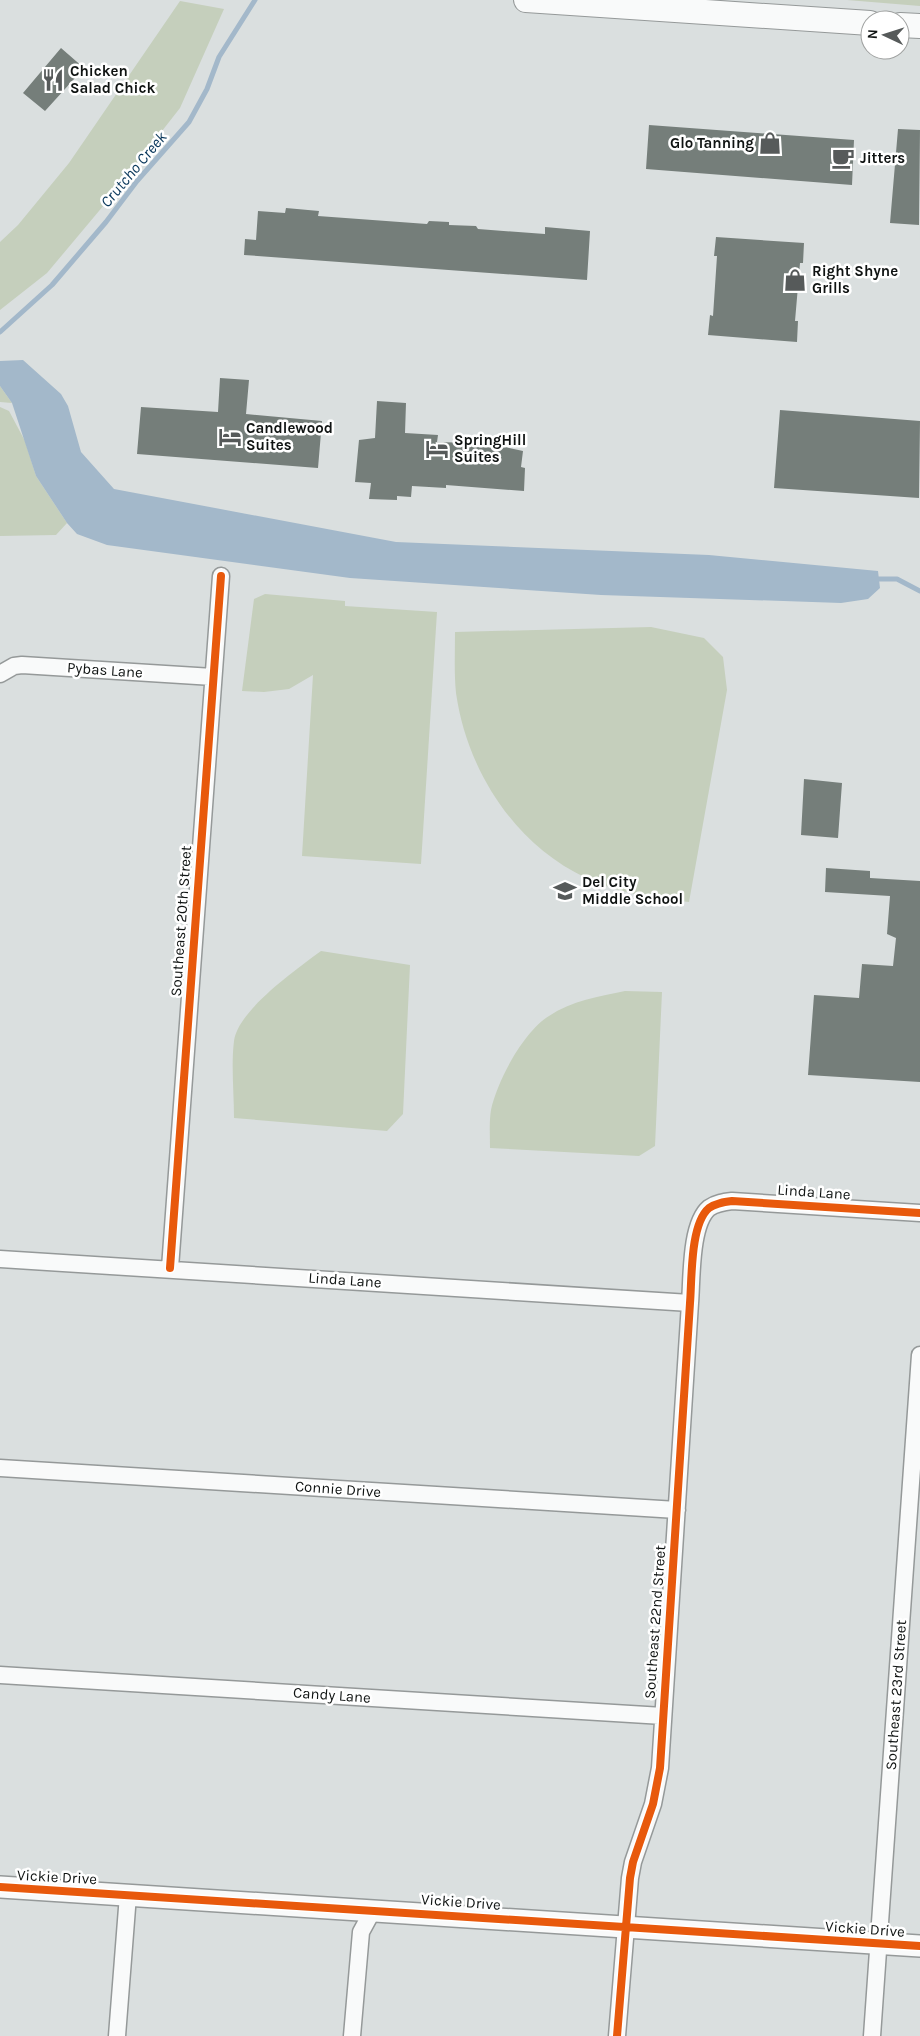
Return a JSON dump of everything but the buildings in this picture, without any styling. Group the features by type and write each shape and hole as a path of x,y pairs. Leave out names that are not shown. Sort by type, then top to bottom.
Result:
{"main road":[{"path":"526,0 860,22"}],"street":[{"name":"Southeast 20th Street","path":"170,1268 220,576"},
{"name":"Pybas Lane","path":"0,674 14,666 22,665 213,677"},
{"name":"Linda Lane","path":"708,1209 718,1203 732,1201 920,1213"},
{"name":"Southeast 22nd Street","path":"617,2036 625,1927 633,1862 653,1804 660,1768 695,1239 699,1224 708,1209"},
{"name":"Linda Lane","path":"0,1259 170,1268 690,1303"},
{"name":"Southeast 23rd Street","path":"872,2036 920,1355"},
{"name":"Connie Drive","path":"0,1468 676,1510"},
{"name":"Candy Lane","path":"0,1674 663,1716"},
{"name":"Vickie Drive","path":"0,1887 920,1946"},
{"path":"117,2036 128,1895"},
{"path":"352,2036 361,1932 373,1910"}],"green space":[{"path":"847,0 920,0 920,6"},
{"path":"180,1 224,9 180,108 104,205 47,273 0,310 0,242 18,225 69,163"},
{"path":"0,386 12,403 0,402"},
{"path":"0,407 9,411 25,441 36,476 67,523 56,535 0,536"},
{"path":"265,594 345,601 345,606 437,612 421,864 302,856 313,675 289,689 264,692 242,691 254,599"},
{"path":"651,627 704,638 723,657 727,690 689,902 662,899 611,888 586,878 560,863 537,846 516,825 498,802 483,776 471,750 462,722 456,693 455,632"},
{"path":"321,951 410,965 403,1114 387,1131 234,1118 233,1050 238,1029 246,1016 270,991"},
{"path":"625,991 662,992 655,1146 639,1156 490,1148 490,1115 494,1098 505,1071 530,1033 549,1016 567,1006"}],"water":[{"path":"23,360 61,394 68,406 81,452 114,489 396,542 709,555 878,571 880,588 868,599 841,603 601,595 350,578 107,545 77,534 67,523 36,476 12,403 0,386 0,361"}],"waterway":[{"name":"Crutcho Creek","path":"0,332 52,285 106,222 137,181 189,122 207,89 219,57 255,0"},
{"path":"874,579 897,579 920,591"}],"cycle path":[{"path":"170,1268 221,576"},
{"path":"617,2036 630,1878 633,1862 653,1804 660,1768 693,1252 698,1226 709,1208 723,1202 732,1201 920,1213"},
{"path":"0,1887 920,1946"}],"place":[{"name":"Chicken Salad Chick","path":"53,80"},
{"name":"Glo Tanning","path":"770,143"},
{"name":"Jitters","path":"843,158"},
{"name":"Right Shyne Grills","path":"795,280"},
{"name":"Candlewood Suites","path":"230,437"},
{"name":"SpringHill Suites","path":"437,449"},
{"name":"Del City Middle School","path":"565,891"}]}
